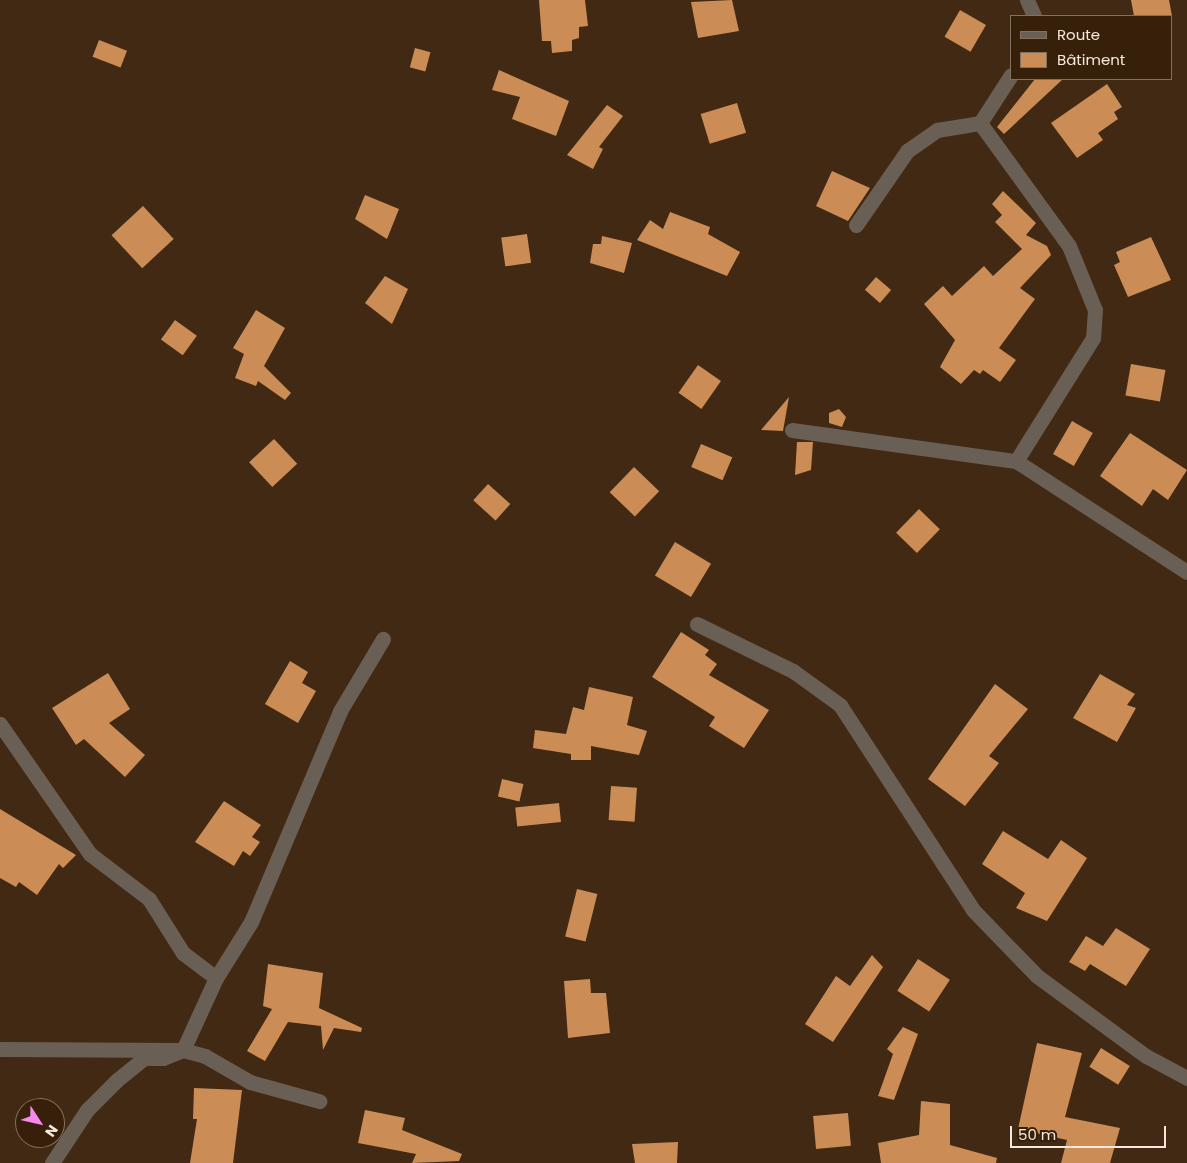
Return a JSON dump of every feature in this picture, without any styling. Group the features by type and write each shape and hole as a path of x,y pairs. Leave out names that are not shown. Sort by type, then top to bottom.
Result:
{"street":[{"path":"1027,0 1034,15"},
{"path":"856,225 908,151 937,130 980,123 1010,77"},
{"path":"980,123 1069,246 1095,310 1093,338 1016,461"},
{"path":"792,430 1016,461 1187,572"},
{"path":"697,624 794,671 840,705 973,910 1037,976 1146,1056 1187,1078"},
{"path":"52,1163 87,1110 117,1080 144,1058 164,1058 183,1050 216,978 251,922 340,711 382,639"},
{"path":"0,724 90,854 149,900 183,952 216,978"},
{"path":"0,1049 183,1050 205,1056 250,1082 318,1101"}],"building":[{"path":"539,0 585,0 588,26 579,27 579,38 572,40 572,51 552,53 551,41 542,41"},
{"path":"732,0 739,31 698,38 691,2"},
{"path":"1131,0 1169,0 1172,15 1134,15"},
{"path":"960,10 986,25 970,52 944,37"},
{"path":"99,40 127,51 121,68 93,57"},
{"path":"415,48 430,52 425,71 410,67"},
{"path":"499,70 569,101 556,136 512,119 520,97 492,90"},
{"path":"1034,80 1062,80 1004,134 997,127"},
{"path":"1107,84 1122,107 1114,112 1118,119 1098,133 1103,140 1077,158 1051,123"},
{"path":"737,103 746,133 710,144 701,114"},
{"path":"607,105 623,116 599,147 603,149 593,169 567,155"},
{"path":"832,171 870,188 848,221 816,206"},
{"path":"1003,191 1036,223 1026,235 1047,246 1051,255 1020,288 1035,299 999,348 1016,360 1000,382 983,370 980,374 974,370 961,384 940,367 955,340 924,304 943,286 952,296 984,266 993,276 1022,249 995,222 1002,215 992,204"},
{"path":"365,195 399,209 387,239 355,219"},
{"path":"143,206 174,239 142,268 112,235"},
{"path":"670,212 710,227 708,234 740,252 727,276 637,240 650,220 663,229"},
{"path":"527,234 531,263 505,266 501,238"},
{"path":"602,236 632,243 624,273 590,263 593,244 601,244"},
{"path":"1151,237 1171,280 1128,297 1114,265 1120,262 1116,252"},
{"path":"385,276 408,289 392,324 365,303"},
{"path":"876,277 891,290 880,303 865,290"},
{"path":"256,310 285,328 264,366 291,393 285,400 258,381 256,386 235,378 244,354 233,348"},
{"path":"175,320 197,336 183,355 161,339"},
{"path":"1131,364 1165,370 1160,402 1125,396"},
{"path":"698,365 721,381 701,409 678,393"},
{"path":"789,397 783,431 761,430"},
{"path":"839,409 846,417 842,427 829,423 829,413"},
{"path":"1072,421 1093,433 1074,466 1053,454"},
{"path":"1130,433 1187,470 1168,500 1153,489 1142,506 1100,476"},
{"path":"274,439 297,464 272,487 249,462"},
{"path":"797,442 813,442 811,470 795,475"},
{"path":"701,444 732,457 723,480 691,467"},
{"path":"634,467 659,491 635,516 610,492"},
{"path":"488,484 510,504 496,520 473,500"},
{"path":"919,509 940,529 917,553 896,533"},
{"path":"675,542 711,564 691,597 655,575"},
{"path":"681,632 709,650 705,655 717,664 709,675 769,710 744,748 709,726 715,717 652,677"},
{"path":"290,661 308,672 302,683 316,691 298,723 265,704"},
{"path":"108,673 130,709 109,723 145,755 125,777 84,739 76,745 52,708"},
{"path":"1100,674 1135,694 1127,705 1136,708 1117,742 1073,718"},
{"path":"995,684 1028,709 989,756 999,763 965,806 928,779"},
{"path":"589,687 633,697 627,725 647,731 639,755 591,746 591,760 571,760 571,754 533,748 535,730 566,734 573,707 584,710"},
{"path":"502,779 523,784 519,801 498,797"},
{"path":"611,786 637,788 635,822 609,820"},
{"path":"224,801 261,825 252,837 260,842 250,856 243,851 234,866 195,842"},
{"path":"559,803 561,822 517,826 515,808"},
{"path":"0,809 76,855 63,868 59,864 37,895 19,882 16,887 0,878"},
{"path":"1003,831 1048,859 1061,840 1087,858 1047,921 1016,908 1025,893 982,864"},
{"path":"577,889 597,894 586,942 565,937"},
{"path":"1116,928 1150,949 1126,986 1090,964 1085,971 1069,962 1086,936 1103,946"},
{"path":"872,955 883,967 833,1042 805,1024 836,976 850,986"},
{"path":"918,959 950,980 929,1012 897,991"},
{"path":"268,964 323,973 319,1008 362,1028 361,1032 334,1028 323,1050 321,1026 288,1022 265,1061 247,1051 272,1009 263,1006"},
{"path":"590,979 591,993 606,993 610,1033 568,1038 564,981"},
{"path":"903,1027 918,1034 894,1100 878,1096 893,1054 887,1049"},
{"path":"1037,1043 1082,1053 1065,1117 1120,1128 1110,1163 1061,1163 1067,1140 1018,1129"},
{"path":"1101,1048 1130,1066 1118,1085 1089,1067"},
{"path":"194,1088 242,1090 233,1163 190,1163 197,1119 193,1119"},
{"path":"921,1101 950,1104 950,1145 997,1158 996,1163 881,1163 878,1143 919,1135"},
{"path":"365,1110 405,1118 402,1130 462,1154 459,1161 412,1163 416,1154 358,1143"},
{"path":"848,1113 851,1146 816,1149 813,1116"},
{"path":"678,1142 677,1163 635,1163 632,1144"}]}
